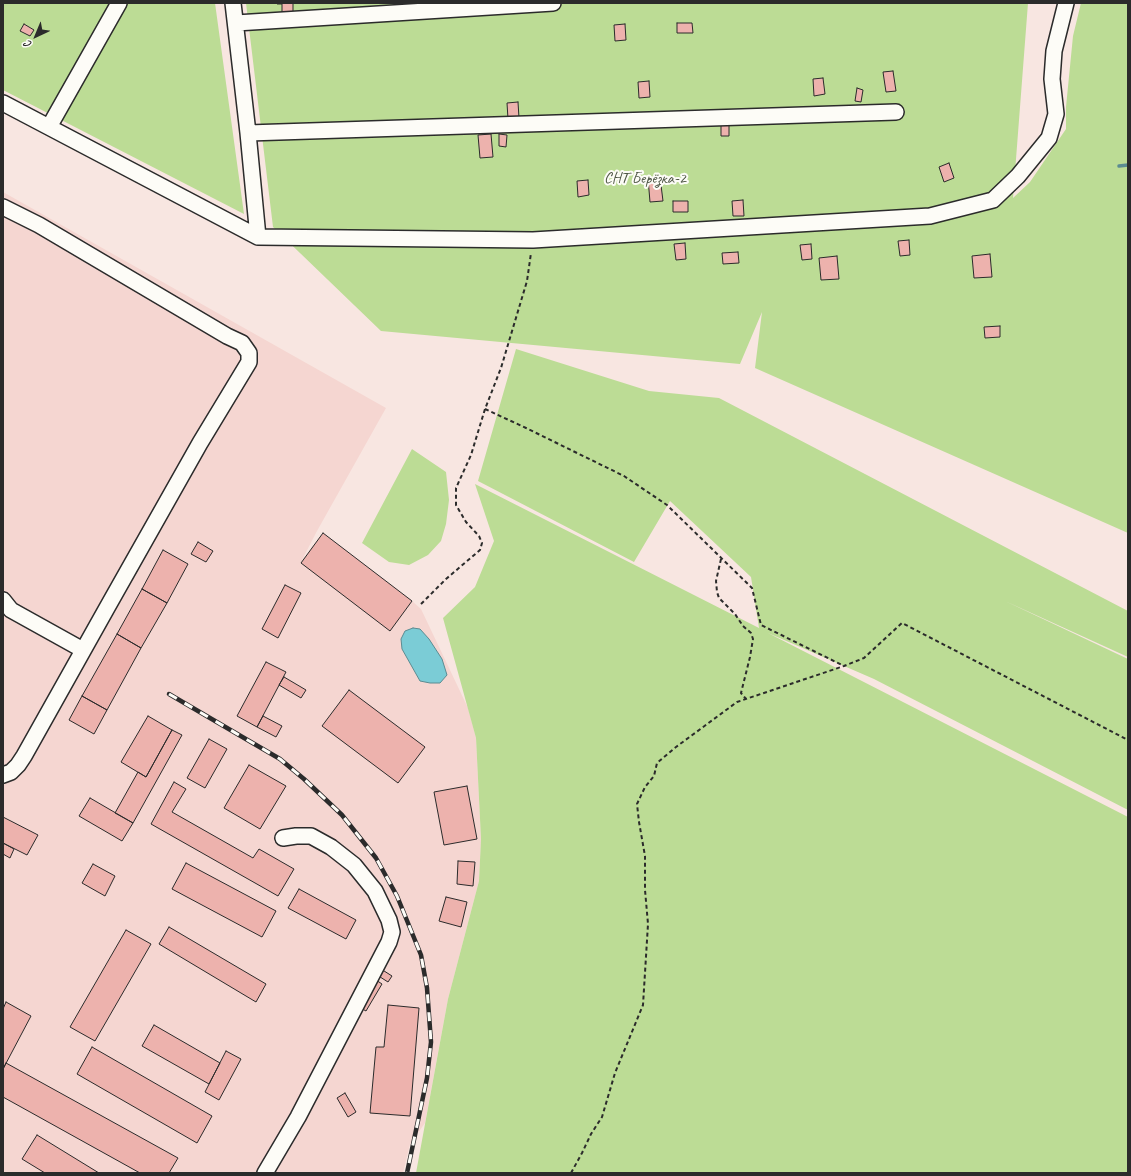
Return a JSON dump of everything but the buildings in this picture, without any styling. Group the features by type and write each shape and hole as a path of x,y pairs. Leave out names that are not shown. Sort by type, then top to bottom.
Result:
{"lane":[{"path":"49,127 119,3"},
{"path":"233,3 258,237"},
{"path":"236,23 553,3"},
{"path":"3,103 258,237 533,240 930,216 993,200 1018,176 1048,138 1056,114 1052,79 1054,51 1066,3"},
{"path":"248,133 896,112"},
{"path":"3,207 39,225 227,336 242,343 249,353 249,362 200,443 18,765 11,772 3,775"},
{"path":"3,600 11,610 83,650"},
{"path":"269,1167 298,1117 360,991 389,942 392,932 389,920 376,891 354,865 331,847 311,836 283,838"}],"path":[{"path":"421,604 446,579 480,550 482,543 479,536 466,522 456,505 456,488 471,455 485,409 501,368 527,281 533,240"},
{"path":"485,409 624,476 667,505 752,588 761,625 844,666"},
{"path":"721,558 716,581 719,598 751,633 753,639 741,693 746,699"},
{"path":"571,1173 590,1134 602,1117 615,1072 642,1005 648,924 645,890 646,856 637,804 645,787 654,776 657,763 737,702 864,658 902,623 1128,740"}],"shaded area":[{"path":"3,192 386,408 302,560 323,533 421,609 468,708 476,738 481,839 479,881 448,999 425,1123 410,1144 403,1173 3,1173"}],"green space":[{"path":"3,3 215,3 244,214 3,90"},
{"name":"СНТ Берёзка-2","path":"246,3 1028,3 1013,198 1030,182 1066,129 1066,107 1073,36 1081,3 1128,3 1128,533 755,368 762,312 740,364 381,331 273,227"},
{"path":"516,349 649,391 719,398 1128,611 1128,657 1005,601 1128,659 1128,810 874,679 768,633 1128,817 1128,1173 416,1173 448,999 479,881 481,839 476,738 443,618 475,587 494,541 475,484 759,628 751,577 670,501 634,562 478,481"},
{"path":"412,449 446,472 449,500 446,524 441,541 428,555 409,565 389,562 362,543"}],"water":[{"path":"413,628 420,629 429,639 442,659 447,675 440,683 420,681 402,649 401,639 405,631"}],"waterway":[{"path":"1119,166 1128,165"}],"railway":[{"path":"169,694 280,759 304,779 342,815 376,858 397,896 421,955 427,988 431,1042 427,1078 407,1173"}]}
